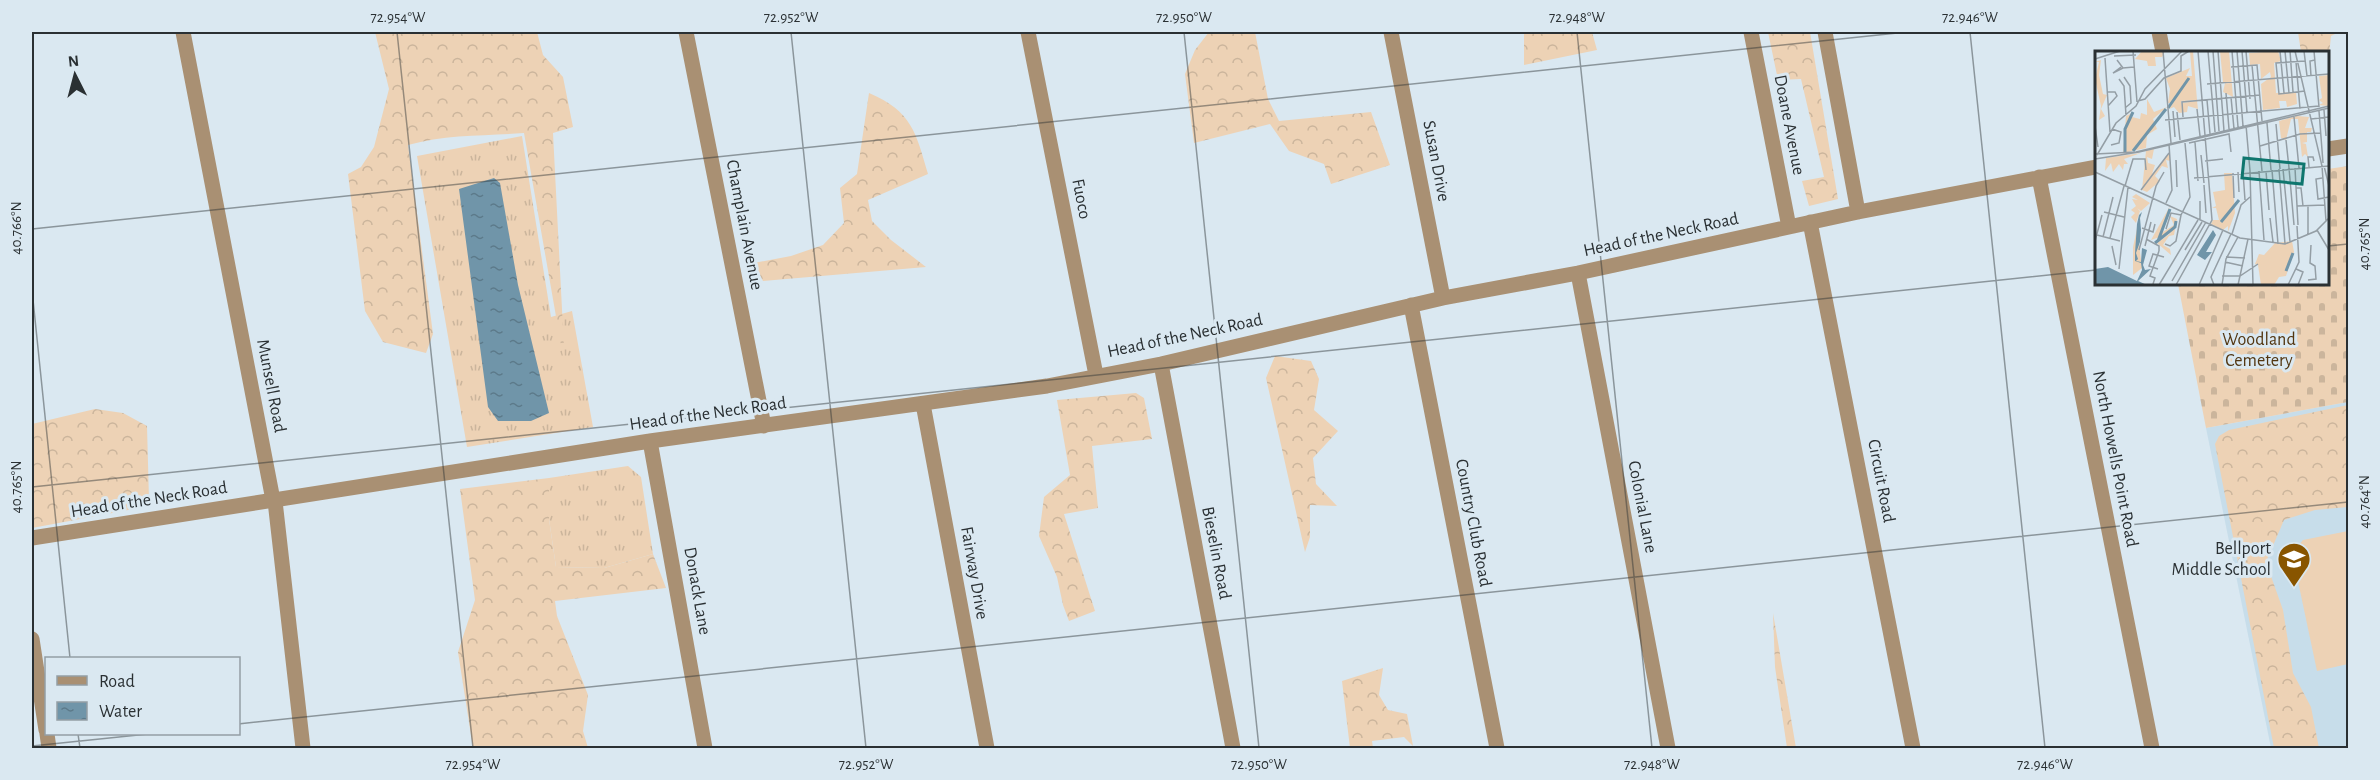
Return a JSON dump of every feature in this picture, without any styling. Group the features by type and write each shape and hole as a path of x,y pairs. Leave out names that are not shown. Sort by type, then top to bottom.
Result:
{"street":[{"name":"Munsell Road","path":"183,32 274,501 303,748"},
{"name":"Champlain Avenue","path":"686,32 764,426"},
{"name":"Fuoco","path":"1028,32 1096,375"},
{"name":"Susan Drive","path":"1391,32 1443,298"},
{"name":"Doane Avenue","path":"1750,32 1789,227"},
{"path":"1825,32 1858,212"},
{"path":"2159,32 2163,51"},
{"path":"2329,149 2349,146"},
{"name":"Head of the Neck Road","path":"32,538 650,441 1047,386 1161,364 1443,298 1578,273 1858,212 2095,167"},
{"name":"North Howells Point Road","path":"2039,177 2152,748"},
{"name":"Circuit Road","path":"1810,222 1912,748"},
{"name":"Colonial Lane","path":"1578,273 1668,748"},
{"name":"Country Club Road","path":"1411,305 1497,748"},
{"name":"Bieselin Road","path":"1161,364 1233,748"},
{"name":"Fairway Drive","path":"924,404 987,748"},
{"name":"Donack Lane","path":"650,441 705,748"},
{"path":"32,639 45,720"}],"shaded area":[{"name":"Bellport Middle School","path":"2348,402 2348,748 2271,748 2206,428"}],"green space":[{"path":"375,32 537,32 543,55 563,77 573,127 553,133 565,368 524,133 451,137 408,145 433,334 426,353 383,342 365,311 348,174 361,167 374,147 389,89"},
{"path":"1209,32 1255,32 1268,99 1279,121 1371,112 1390,165 1331,184 1324,164 1289,151 1270,124 1194,143 1185,74 1195,50"},
{"path":"1524,32 1592,32 1597,50 1524,65"},
{"path":"1768,32 1810,32 1838,199 1809,206 1802,181 1824,177 1801,79 1778,80"},
{"path":"2298,32 2339,32 2331,36 2329,55 2329,51 2301,51"},
{"path":"869,93 895,107 910,125 920,147 928,174 868,200 872,221 891,240 926,267 763,281 754,263 791,256 823,245 844,223 840,188 857,174"},
{"path":"522,136 551,317 572,311 593,427 467,447 417,156"},
{"name":"Woodland Cemetery","path":"2348,166 2348,402 2206,428 2178,285 2329,285 2329,169"},
{"path":"1275,356 1311,361 1319,379 1314,410 1338,431 1313,458 1316,484 1337,506 1310,505 1310,537 1305,552 1266,378"},
{"path":"1136,393 1144,398 1152,439 1092,446 1098,508 1064,514 1095,611 1069,621 1057,577 1039,536 1044,497 1070,475 1057,400"},
{"path":"2348,405 2348,507 2315,510 2284,520 2266,562 2283,610 2293,673 2311,707 2319,748 2274,748 2215,444 2219,436 2229,430"},
{"path":"95,409 123,413 147,426 149,500 139,508 32,528 32,424"},
{"path":"628,466 641,477 653,554 604,568 556,567 549,519 549,478"},
{"path":"549,478 549,519 556,567 604,568 653,554 666,588 555,601 557,616 588,695 583,731 588,748 473,748 458,652 475,600 460,489"},
{"path":"2348,531 2348,664 2317,671 2292,553 2303,540"},
{"path":"1773,613 1796,748 1787,748 1775,667"},
{"path":"1383,668 1379,695 1388,710 1407,714 1413,746 1404,737 1372,741 1373,748 1350,748 1342,681"}],"water":[{"path":"494,178 500,183 518,285 549,413 531,421 498,421 488,407 459,189"}],"place":[{"name":"Bellport Middle School","path":"2294,588"}]}
